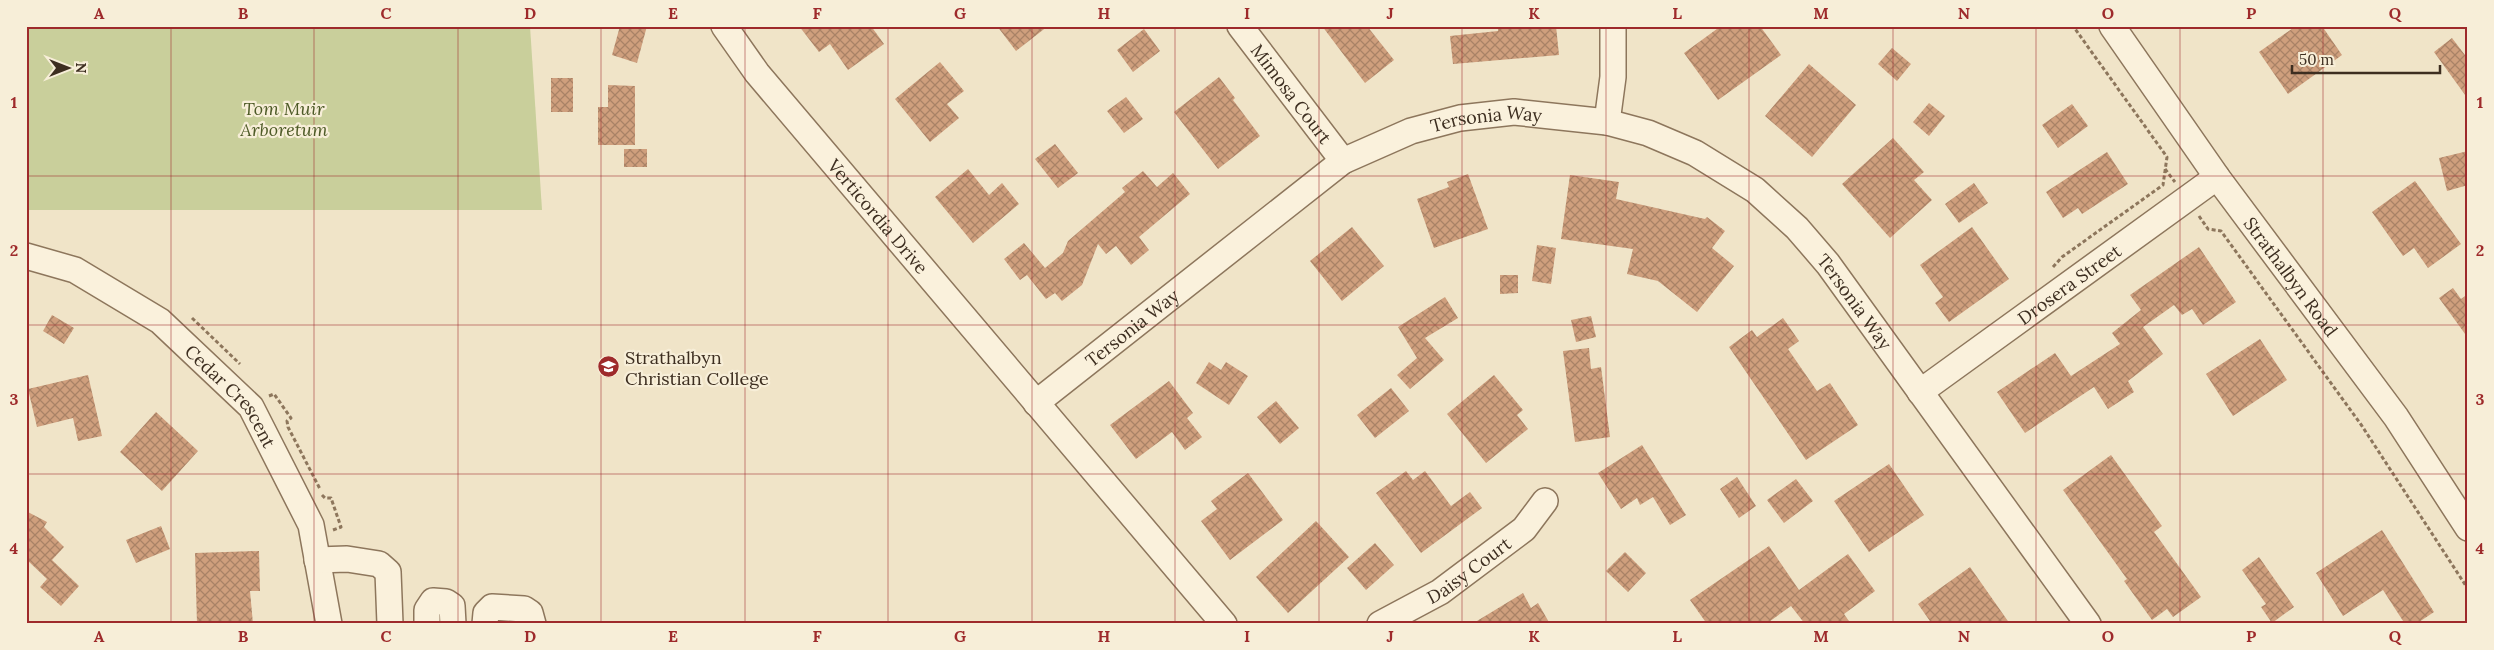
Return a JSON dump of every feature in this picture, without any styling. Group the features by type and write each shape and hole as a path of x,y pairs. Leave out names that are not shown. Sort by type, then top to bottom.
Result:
{"street":[{"name":"Verticordia Drive","path":"724,26 757,73 1036,403"},
{"name":"Mimosa Court","path":"1240,26 1343,161"},
{"path":"1608,122 1613,77 1613,26"},
{"name":"Strathalbyn Road","path":"2112,26 2217,177 2396,417 2468,528"},
{"name":"Tersonia Way","path":"1036,403 1343,161 1411,131 1460,118 1514,112 1608,122 1648,133 1695,154 1755,190 1797,228 1828,264 2088,624"},
{"name":"Drosera Street","path":"1920,392 2217,177"},
{"name":"Cedar Crescent","path":"26,256 74,270 160,321 250,407 311,525 329,624"},
{"path":"1036,403 1224,624"},
{"name":"Daisy Court","path":"1380,624 1448,587 1524,529 1545,500"},
{"path":"317,560 346,560 379,564 388,572 390,624"},
{"path":"427,624 427,610 433,601 446,602 452,606 453,624"},
{"path":"485,624 486,613 492,607 524,609 530,613 532,624"}],"path":[{"path":"2050,273 2062,257 2163,185 2167,157 2073,26"},
{"path":"2165,168 2176,183"},
{"path":"2198,214 2208,230 2221,231 2227,238 2362,426 2468,589"},
{"path":"274,394 291,418 287,421 288,427 311,469 323,496 331,498 341,527"}],"green space":[{"name":"Tom Muir Arboretum","path":"26,26 530,26 542,210 26,210"}],"building":[{"path":"620,26 647,26 637,63 612,55"},
{"path":"799,26 871,26 884,44 848,70 830,44 819,52"},
{"path":"997,26 1048,26 1016,51"},
{"path":"1322,26 1367,26 1394,60 1365,83"},
{"path":"1498,26 1556,26 1559,55 1453,64 1450,36 1498,31"},
{"path":"1721,26 1760,26 1781,55 1718,100 1684,53"},
{"path":"2296,26 2322,26 2342,55 2288,94 2259,52"},
{"path":"1144,29 1160,51 1133,72 1117,50"},
{"path":"2452,38 2468,59 2468,99 2434,52"},
{"path":"1892,48 1911,64 1897,81 1878,64"},
{"path":"940,62 964,91 947,104 959,118 930,142 895,99"},
{"path":"1809,64 1856,105 1812,157 1765,116"},
{"path":"1219,77 1235,98 1233,100 1260,136 1218,169 1174,112"},
{"path":"551,78 573,78 573,112 551,112"},
{"path":"608,85 635,86 635,145 598,145 598,107 608,107"},
{"path":"1126,97 1143,119 1124,133 1107,111"},
{"path":"1929,103 1945,116 1929,136 1913,122"},
{"path":"2072,104 2088,126 2058,148 2042,125"},
{"path":"1893,138 1924,172 1914,180 1932,200 1890,238 1842,184"},
{"path":"1055,144 1078,173 1058,188 1035,159"},
{"path":"624,149 647,149 647,167 624,167"},
{"path":"2468,151 2468,185 2447,191 2439,158"},
{"path":"2107,152 2128,184 2082,214 2078,208 2063,218 2046,192"},
{"path":"968,169 989,195 1002,183 1019,204 973,243 935,197"},
{"path":"1143,171 1157,187 1173,173 1190,194 1139,237 1149,250 1131,265 1116,246 1106,254 1098,244 1082,285 1062,301 1055,293 1046,299 1027,275 1020,280 1004,259 1024,243 1045,268 1063,253 1068,241 1125,192 1122,188"},
{"path":"1468,174 1488,229 1434,248 1417,199 1449,187 1447,182"},
{"path":"1570,175 1619,182 1616,199 1705,219 1707,217 1725,231 1712,248 1734,266 1697,312 1658,281 1627,274 1633,249 1561,239"},
{"path":"2415,181 2461,244 2428,268 2414,248 2403,256 2372,212"},
{"path":"1974,183 1988,203 1959,223 1945,204"},
{"path":"1352,227 1384,266 1342,301 1310,261"},
{"path":"1972,227 2009,279 1949,322 1935,303 1943,297 1920,265"},
{"path":"1537,245 1556,248 1551,284 1532,281"},
{"path":"2199,247 2236,302 2203,325 2192,309 2182,315 2174,305 2143,327 2163,354 2128,381 2134,392 2108,409 2094,387 2025,433 1997,392 2055,353 2071,376 2120,344 2112,333 2141,310 2130,295"},
{"path":"1500,275 1518,275 1518,293 1500,294"},
{"path":"2453,288 2461,299 2468,294 2468,338 2439,298"},
{"path":"1445,297 1458,318 1425,338 1444,360 1410,389 1397,375 1417,358 1398,327"},
{"path":"52,315 74,328 64,344 43,331"},
{"path":"1591,316 1596,337 1576,342 1571,320"},
{"path":"1783,318 1799,341 1788,349 1817,391 1830,383 1858,425 1806,460 1729,347 1752,330 1757,337"},
{"path":"2260,339 2287,380 2233,416 2206,374"},
{"path":"1589,348 1591,369 1601,367 1610,437 1575,442 1563,351"},
{"path":"1209,362 1221,370 1226,362 1248,376 1229,405 1196,383"},
{"path":"88,375 102,436 78,441 73,418 37,427 28,389"},
{"path":"1494,375 1523,410 1517,415 1528,429 1486,463 1447,414"},
{"path":"1169,381 1193,413 1187,418 1202,437 1185,450 1172,432 1136,459 1110,425"},
{"path":"1391,388 1409,411 1375,438 1357,415"},
{"path":"1276,401 1299,428 1280,444 1257,417"},
{"path":"156,412 198,451 162,491 120,452"},
{"path":"1642,445 1686,515 1670,525 1653,497 1640,505 1637,498 1621,509 1598,473"},
{"path":"2111,455 2162,526 2154,532 2201,597 2173,617 2167,609 2152,620 2124,581 2127,579 2063,490"},
{"path":"1889,464 1924,515 1869,552 1834,501"},
{"path":"1406,471 1413,480 1425,471 1451,506 1470,492 1482,508 1421,553 1376,493"},
{"path":"1248,473 1283,520 1230,560 1201,521 1217,509 1211,501"},
{"path":"1737,477 1756,506 1739,518 1720,489"},
{"path":"1796,479 1813,501 1784,523 1767,500"},
{"path":"26,511 47,522 44,527 64,547 52,560 79,586 61,606 40,587 47,579 26,559"},
{"path":"1316,521 1349,557 1288,613 1256,577"},
{"path":"161,526 170,549 136,563 126,540"},
{"path":"2382,530 2434,612 2416,624 2405,624 2383,590 2343,616 2316,573"},
{"path":"1375,543 1394,565 1366,590 1347,568"},
{"path":"1769,546 1799,590 1848,554 1875,591 1844,614 1851,624 1805,624 1791,606 1766,624 1707,624 1690,600"},
{"path":"259,551 260,591 250,591 253,624 197,624 195,553"},
{"path":"1625,552 1646,573 1628,592 1606,571"},
{"path":"2259,557 2294,607 2272,623 2261,607 2266,604 2242,570"},
{"path":"1970,567 2010,624 1932,624 1918,604"},
{"path":"1523,593 1531,608 1538,603 1550,624 1472,624"}],"place":[{"name":"Strathalbyn Christian College","path":"609,367"}]}
